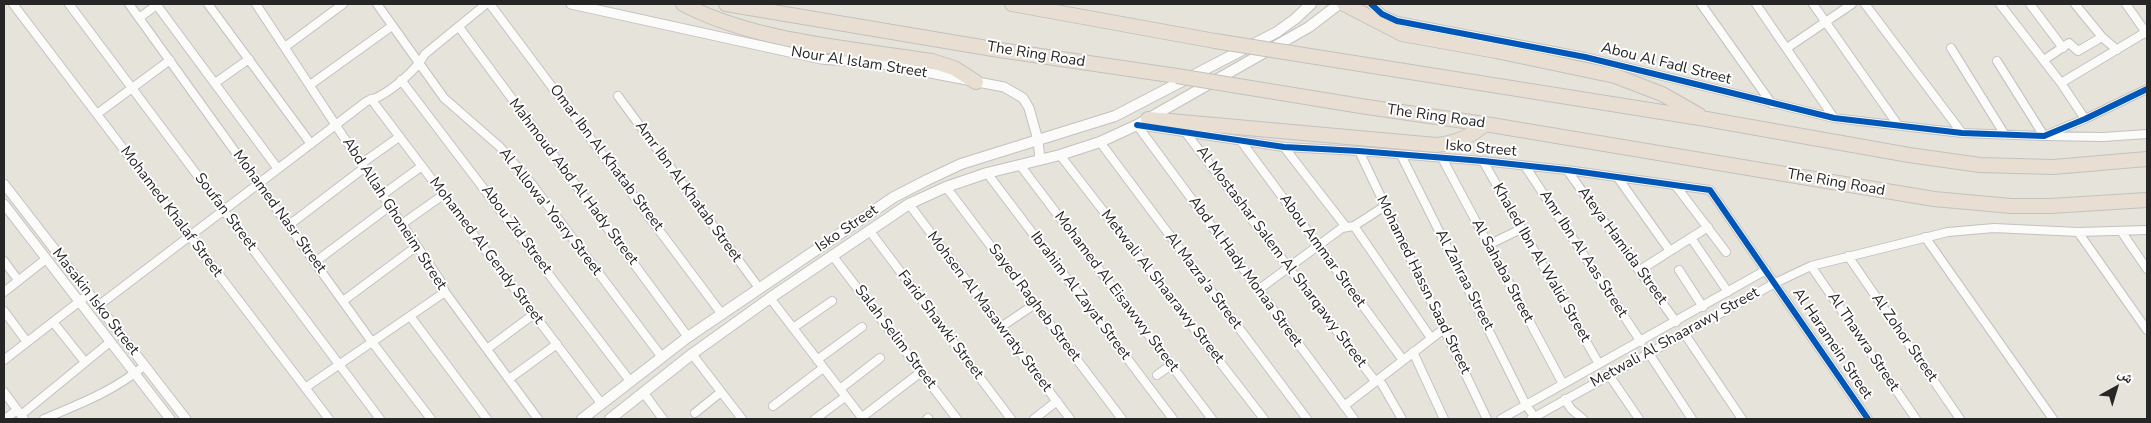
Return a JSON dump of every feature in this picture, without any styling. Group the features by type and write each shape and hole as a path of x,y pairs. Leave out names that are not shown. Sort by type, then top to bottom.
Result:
{"highway":[{"path":"683,4 725,22 766,34 932,61 954,68 976,82"},
{"name":"The Ring Road","path":"726,4 984,47 1485,124 1934,199 1972,204 2050,206 2147,200"},
{"path":"1012,4 1215,41 1706,119 1909,155 1980,165 2053,167 2099,165 2147,159"},
{"path":"1344,4 1402,34 1496,51 1615,76 1662,94 1706,119"},
{"path":"1142,122 1436,145 1460,140 1474,133 1485,124"}],"main road":[{"name":"Isko Street","path":"582,419 661,356 894,198 961,164 1099,123 1145,102 1277,32 1295,19 1310,4"},
{"path":"1142,122 1308,27 1339,4"},
{"name":"Isko Street","path":"614,418 643,392 692,354 832,255 909,204 946,187 987,173 1060,155 1100,142 1142,122"}],"street":[{"name":"Mohamed Khalaf Street","path":"13,4 329,419"},
{"name":"Soufan Street","path":"69,4 380,419"},
{"name":"Mohamed Nasr Street","path":"129,4 372,342 431,419"},
{"path":"139,18 157,4 278,169"},
{"path":"208,4 310,144"},
{"name":"Abd Allah Ghoneim Street","path":"258,4 382,195 418,246 440,280 445,292 538,419"},
{"path":"285,47 343,4"},
{"name":"Al Allowa' Yosry Street","path":"377,4 439,92 516,164 661,356"},
{"path":"98,306 310,144 371,99 378,98 419,64 424,54 486,4"},
{"name":"Omar Ibn Al Khatab Street","path":"490,4 722,313"},
{"name":"Nour Al Islam Street","path":"571,4 821,59 883,64 1004,87 1023,98 1029,108 1038,140 1040,160"},
{"name":"Abou Al Fadl Street","path":"1371,4 1382,14 1397,21 1585,57 1834,118 1962,133 2103,137 2147,134"},
{"path":"1701,4 1772,104"},
{"path":"1756,4 1834,118"},
{"path":"1812,4 1898,125"},
{"path":"1787,48 1852,4"},
{"path":"1865,4 1962,133"},
{"path":"2000,4 2044,60 2085,119"},
{"path":"2030,4 2063,48"},
{"path":"2075,4 2102,37 2117,50"},
{"path":"2060,83 2147,33 2126,4"},
{"path":"310,85 392,26"},
{"name":"Mahmoud Abd Al Hady Street","path":"458,27 688,337"},
{"path":"2044,60 2071,43 2078,51 2102,37"},
{"path":"1951,48 2005,135"},
{"path":"215,83 249,59"},
{"path":"96,114 170,60"},
{"path":"1997,61 2044,136 2085,119 2147,89"},
{"name":"Abou Zid Street","path":"401,80 630,380"},
{"name":"Amr Ibn Al Khatab Street","path":"618,96 759,288"},
{"name":"Mohamed Al Gendy Street","path":"371,99 601,403"},
{"name":"Isko Street","path":"1142,122 1186,133 1284,147 1483,161 1567,170 1710,190 1775,283"},
{"name":"Abd Al Hady Monaa Street","path":"1142,122 1258,290 1354,419"},
{"name":"Al Mostashar Salem Al Sharqawy Street","path":"1186,133 1288,268 1377,380 1402,419"},
{"path":"288,225 399,137"},
{"name":"Abou Ammar Street","path":"1241,141 1403,360"},
{"name":"Al Mazra'a Street","path":"1100,142 1307,419"},
{"path":"1284,147 1350,227 1431,338"},
{"name":"Mohamed Hassn Saad Street","path":"1359,151 1488,419"},
{"name":"Metwali Al Shaarawy Street","path":"1060,155 1264,419"},
{"name":"Al Zahraa Street","path":"1402,155 1534,419"},
{"name":"Al Sahaba Street","path":"1442,158 1563,384"},
{"name":"Khaled Ibn Al Walid Street","path":"1483,161 1599,364"},
{"name":"Mohamed Al Eisawwy Street","path":"1020,165 1212,419"},
{"path":"382,195 422,166"},
{"name":"Amr Ibn Al Aas Street","path":"1525,166 1641,342"},
{"name":"Ateya Hamida Street","path":"1567,170 1676,322"},
{"name":"Ibrahim Al Zayat Street","path":"987,173 1173,419"},
{"path":"1618,178 1670,252"},
{"name":"Masakin Isko Street","path":"4,184 186,419"},
{"path":"1676,186 1726,252"},
{"name":"Sayed Ragheb Street","path":"946,187 1122,419"},
{"path":"402,224 443,195"},
{"name":"Masakin Isko Street","path":"4,204 170,419"},
{"name":"Mohsen Al Masawraty Street","path":"909,204 1070,419"},
{"path":"315,262 390,206"},
{"path":"1258,290 1318,246 1386,206"},
{"path":"13,216 23,209"},
{"path":"1640,270 1708,227"},
{"name":"Metwali Al Shaarawy Street","path":"1534,419 1565,399 1648,352 1775,283 1811,266 1925,237 1970,228 2078,232 2147,230"},
{"path":"1488,245 1522,229"},
{"name":"Farid Shawki Street","path":"869,230 1011,419"},
{"path":"2121,231 2147,269"},
{"path":"2078,232 2147,330"},
{"path":"1925,237 2053,419"},
{"path":"1691,238 1728,292"},
{"path":"343,301 418,246"},
{"name":"Salah Selim Street","path":"832,255 957,419"},
{"name":"Al Zohor Street","path":"1848,256 1960,419"},
{"path":"4,292 46,259"},
{"path":"4,261 18,280"},
{"name":"Al Thawra Street","path":"1811,266 1916,419"},
{"path":"1678,270 1703,307"},
{"name":"Metwali Al Shaarawy Street","path":"1501,419 1766,270"},
{"name":"Al Haramein Street","path":"1775,283 1868,419"},
{"path":"305,388 445,292"},
{"path":"4,360 89,294"},
{"path":"770,298 862,418 921,372"},
{"path":"793,328 832,301"},
{"path":"1001,327 1035,304"},
{"path":"4,311 27,342"},
{"path":"487,349 534,314"},
{"path":"410,316 487,419"},
{"path":"53,322 85,362"},
{"path":"817,360 862,327"},
{"path":"1344,406 1444,328"},
{"path":"1684,333 1742,419"},
{"path":"5,419 21,415 110,342"},
{"path":"509,379 557,344"},
{"path":"1413,352 1444,419"},
{"path":"1648,352 1692,419"},
{"path":"692,354 742,419"},
{"path":"840,389 880,358"},
{"path":"1158,375 1171,365"},
{"path":"44,419 103,394 144,366"},
{"path":"773,406 823,368"},
{"path":"1609,375 1639,419"},
{"path":"643,392 663,419"},
{"path":"695,412 721,392"},
{"path":"4,394 21,415"},
{"path":"815,419 845,397"},
{"path":"1565,399 1583,419"},
{"path":"1034,419 1056,401"}],"cycle path":[{"path":"1371,4 1382,14 1397,21 1585,57 1834,118 1962,133 2044,136 2085,119 2147,89"},
{"path":"1137,125 1284,147 1483,161 1567,170 1710,190 1868,419"}]}
